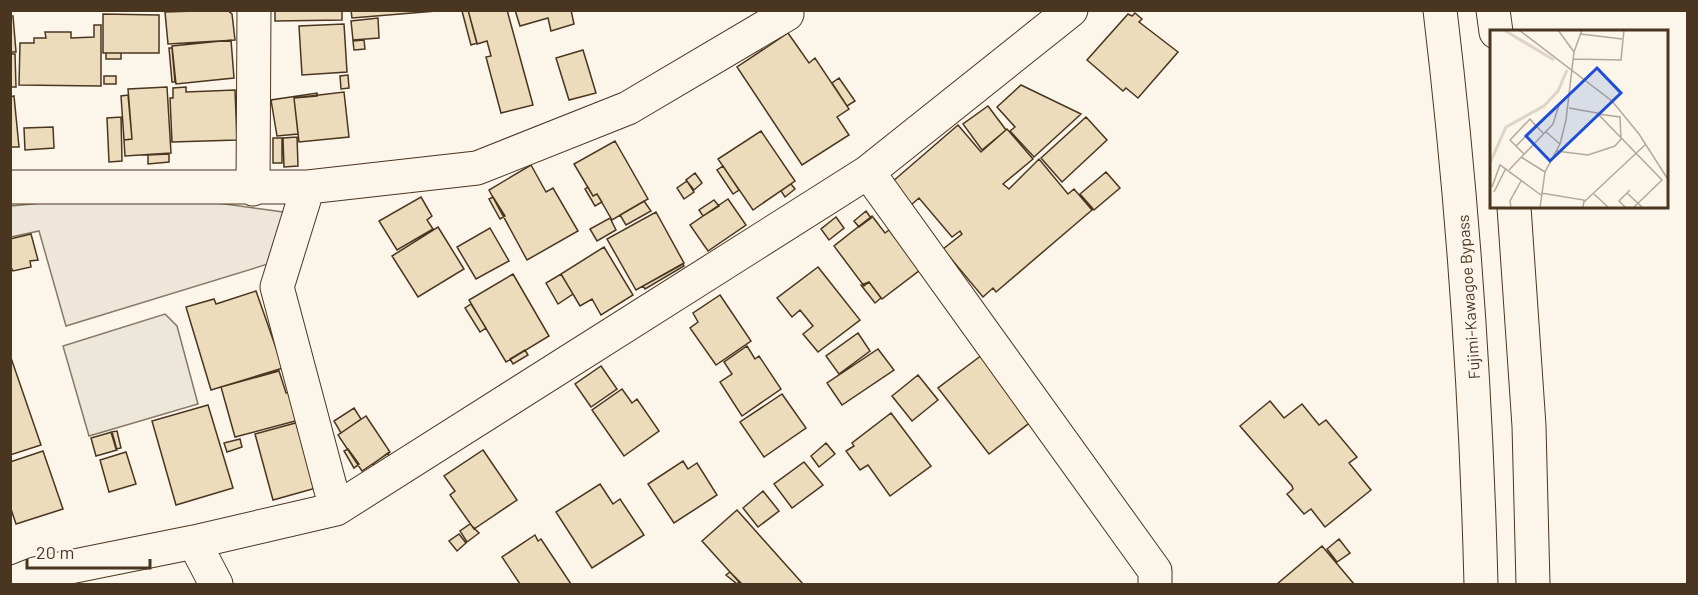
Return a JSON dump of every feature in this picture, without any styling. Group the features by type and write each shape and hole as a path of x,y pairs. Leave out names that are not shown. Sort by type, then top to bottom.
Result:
{"main road":[{"path":"254,10 254,189"},
{"path":"10,584 35,574 194,542 336,509 867,172 1071,10"},
{"name":"Fujimi-Kawagoe Bypass","path":"1440,10 1455,129 1470,313 1481,585"},
{"path":"1493,10 1496,30"},
{"path":"10,187 68,185 254,189 308,187 477,168 628,108 787,14"},
{"path":"867,172 1158,580"},
{"path":"308,187 277,288 336,509"},
{"path":"1514,208 1528,426 1533,585"},
{"path":"194,542 216,585"}],"shaded area":[{"path":"83,199 188,199 283,212 285,219 268,264 66,326 39,231 11,237 11,206"},
{"path":"165,314 177,326 198,404 89,436 63,346"}],"building":[{"path":"227,10 232,14 235,40 168,44 165,12"},
{"path":"275,10 342,10 342,20 275,21"},
{"path":"351,10 436,10 436,11 352,18"},
{"path":"468,10 477,43 471,45 462,11"},
{"path":"468,10 507,10 533,105 501,113 486,57 491,56 487,41 477,44"},
{"path":"515,10 571,10 574,24 551,31 548,18 520,26"},
{"path":"1135,13 1142,19 1139,22 1178,52 1138,98 1126,88 1123,91 1087,60 1128,14 1132,16"},
{"path":"103,14 159,15 159,53 103,53"},
{"path":"10,16 13,16 16,52 10,52"},
{"path":"378,18 379,38 353,40 351,21"},
{"path":"344,24 347,72 302,75 299,26"},
{"path":"94,25 101,25 101,86 19,85 20,43 34,43 34,38 46,38 45,32 71,32 71,38 94,37"},
{"path":"788,33 809,63 815,58 849,109 837,117 849,135 802,165 737,67"},
{"path":"231,40 234,78 176,84 172,46"},
{"path":"364,40 365,49 354,50 353,41"},
{"path":"169,48 172,48 175,82 172,82"},
{"path":"583,50 596,93 569,100 556,58"},
{"path":"106,53 121,53 121,59 106,59"},
{"path":"10,54 15,54 16,87 10,87"},
{"path":"348,75 349,88 341,89 340,76"},
{"path":"104,76 116,76 116,84 104,84"},
{"path":"839,78 855,101 847,106 832,83"},
{"path":"1021,85 1081,114 1034,157 1010,131 1015,127 997,107"},
{"path":"167,87 171,153 125,156 124,140 132,139 128,89"},
{"path":"186,87 186,92 235,90 237,140 172,142 170,98 173,98 173,88"},
{"path":"344,92 349,137 299,142 294,98"},
{"path":"317,93 317,96 294,98 298,134 277,136 271,100"},
{"path":"128,95 132,139 124,140 121,96"},
{"path":"14,96 19,147 10,147 10,97"},
{"path":"988,106 1006,130 982,150 963,124"},
{"path":"121,117 122,161 109,162 107,118"},
{"path":"1086,117 1107,140 1062,182 1041,158"},
{"path":"958,125 981,152 1007,129 1033,159 1003,184 1009,189 1039,159 1068,194 1074,189 1092,210 996,292 993,288 983,297 943,249 962,234 960,231 952,237 919,198 911,205 892,182"},
{"path":"53,127 54,148 25,150 24,128"},
{"path":"761,131 795,181 753,210 718,159"},
{"path":"297,137 298,166 284,167 283,138"},
{"path":"273,138 282,138 282,163 273,163"},
{"path":"615,141 648,199 612,220 597,194 593,196 574,164"},
{"path":"169,154 169,162 148,164 148,155"},
{"path":"531,165 546,192 553,188 578,231 527,260 489,190"},
{"path":"723,166 739,190 733,194 717,170"},
{"path":"1106,172 1120,188 1094,210 1080,194"},
{"path":"695,173 702,183 694,190 686,180"},
{"path":"687,181 694,192 684,199 677,188"},
{"path":"791,184 795,189 785,197 781,191"},
{"path":"588,187 593,196 597,194 602,202 595,206 585,189"},
{"path":"421,197 432,216 427,220 433,229 397,250 379,221"},
{"path":"493,197 505,216 500,219 489,199"},
{"path":"728,199 746,225 708,251 690,225"},
{"path":"714,200 719,206 703,216 699,210"},
{"path":"644,201 651,211 626,225 620,215"},
{"path":"866,211 871,218 859,227 854,221"},
{"path":"656,212 684,263 636,290 607,239"},
{"path":"872,216 885,233 889,230 920,270 882,299 869,282 864,286 834,246"},
{"path":"836,217 844,228 829,240 821,229"},
{"path":"610,218 616,230 597,241 590,229"},
{"path":"438,227 464,269 418,297 392,256"},
{"path":"490,228 509,261 476,279 457,247"},
{"path":"31,234 38,260 30,261 31,267 13,271 10,266 10,239"},
{"path":"604,247 633,295 601,315 592,299 580,306 561,274"},
{"path":"683,264 684,266 645,289 643,286"},
{"path":"818,267 860,320 818,352 803,334 813,326 800,310 792,317 777,298"},
{"path":"513,274 549,336 506,362 469,300"},
{"path":"561,274 573,294 558,304 546,283"},
{"path":"869,282 881,298 875,303 861,285"},
{"path":"256,291 283,368 211,390 186,307 214,299 216,304"},
{"path":"720,295 751,341 716,365 690,328 698,322 693,313"},
{"path":"471,304 486,328 480,332 465,308"},
{"path":"858,333 870,351 839,374 826,356"},
{"path":"747,346 755,359 759,356 781,389 742,416 720,382 732,374 724,362"},
{"path":"878,349 894,370 842,405 827,383"},
{"path":"525,350 528,355 513,364 510,359"},
{"path":"10,355 41,445 10,455"},
{"path":"982,355 1032,421 989,454 938,388"},
{"path":"601,366 617,389 591,407 575,384"},
{"path":"279,371 286,393 291,392 299,420 235,437 221,387"},
{"path":"918,375 938,400 912,421 892,396"},
{"path":"622,389 632,403 637,399 659,431 624,456 592,410"},
{"path":"782,394 806,428 764,457 740,422"},
{"path":"1270,401 1284,418 1302,404 1319,425 1326,420 1357,457 1349,463 1371,490 1325,527 1311,509 1304,514 1287,494 1293,489 1292,486 1240,426"},
{"path":"208,405 233,488 176,505 152,421"},
{"path":"354,408 361,419 341,433 334,421"},
{"path":"891,413 931,466 890,496 868,465 860,470 846,451 854,446 852,443"},
{"path":"366,416 390,452 362,471 338,435"},
{"path":"299,422 316,488 273,500 255,434"},
{"path":"117,431 121,448 116,449 111,432"},
{"path":"112,432 117,450 96,456 91,438"},
{"path":"240,439 242,447 227,452 224,443"},
{"path":"826,443 835,454 819,467 811,456"},
{"path":"348,449 359,464 354,468 344,451"},
{"path":"483,450 517,500 474,529 450,495 455,491 444,476"},
{"path":"43,451 63,509 16,524 10,506 10,462"},
{"path":"126,452 136,484 109,492 100,460"},
{"path":"388,453 390,457 376,467 373,464"},
{"path":"683,461 688,469 697,463 717,495 674,523 648,484"},
{"path":"804,462 823,485 792,508 774,484"},
{"path":"600,484 613,504 620,499 644,535 592,568 556,512"},
{"path":"763,491 779,511 758,527 743,508"},
{"path":"737,510 803,584 742,584 702,541"},
{"path":"470,524 479,533 467,542 460,531"},
{"path":"459,534 466,543 457,551 449,541"},
{"path":"535,535 538,541 541,539 571,584 520,584 502,557"},
{"path":"1339,539 1350,553 1337,562 1327,549"},
{"path":"1322,546 1354,584 1277,584"},
{"path":"730,572 739,582 737,584 726,575"}]}
